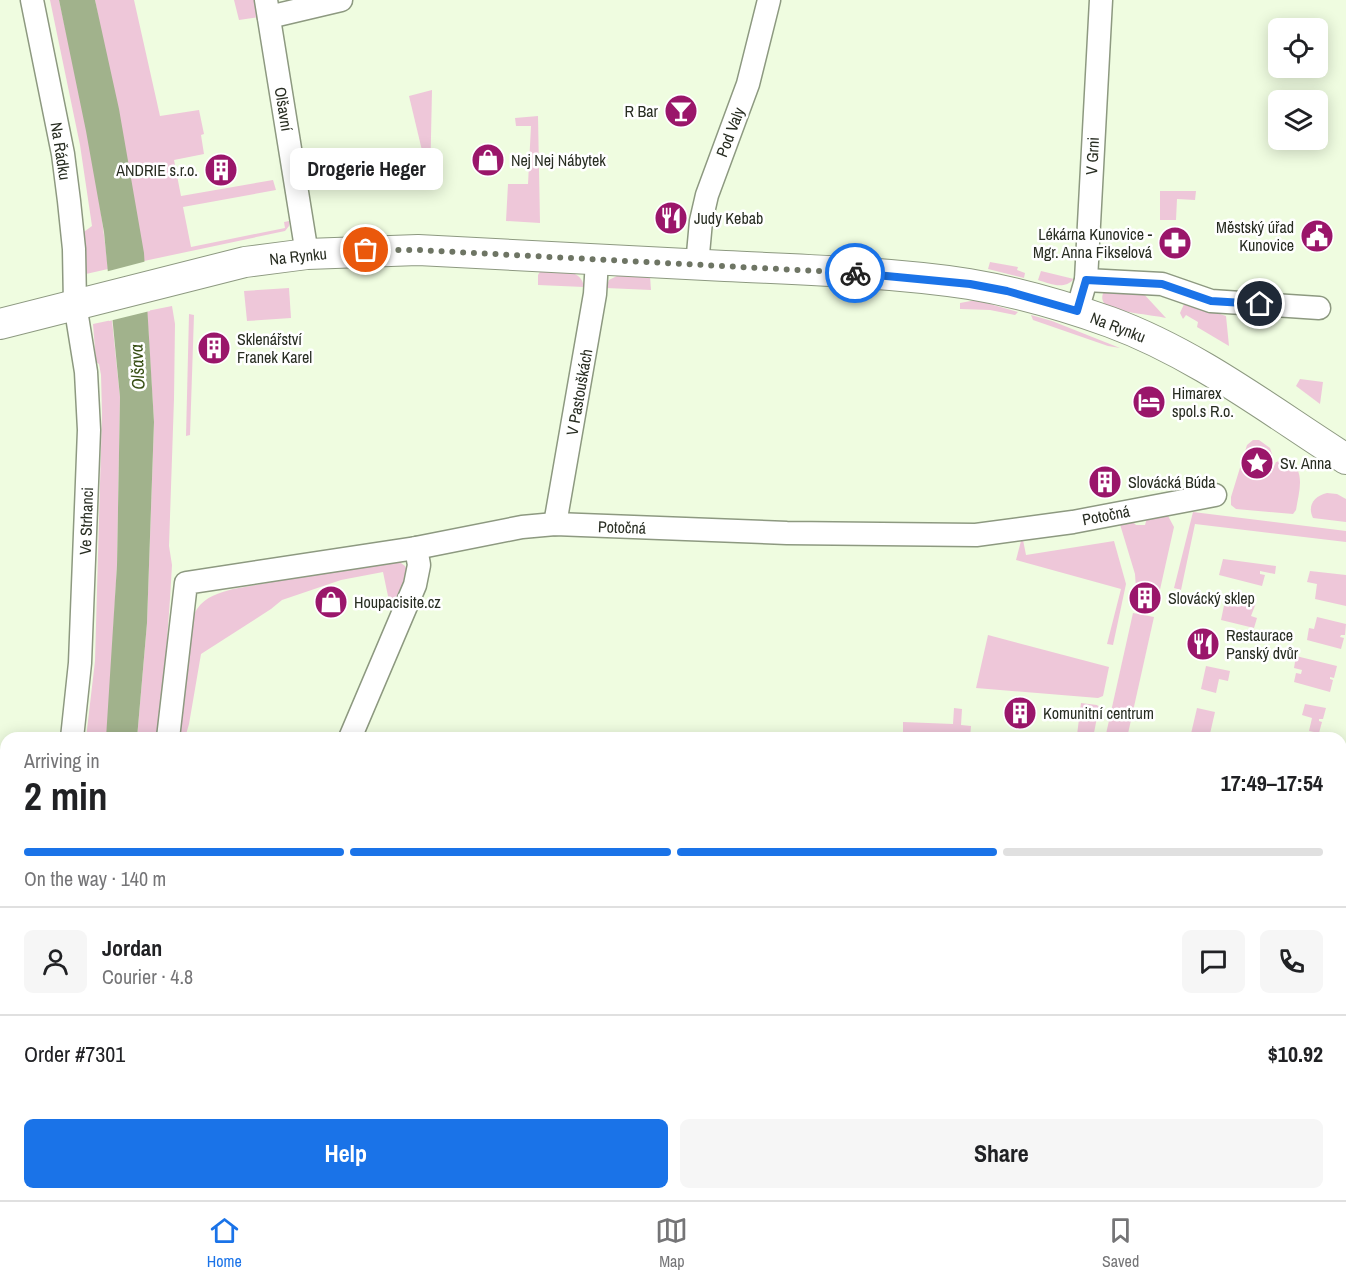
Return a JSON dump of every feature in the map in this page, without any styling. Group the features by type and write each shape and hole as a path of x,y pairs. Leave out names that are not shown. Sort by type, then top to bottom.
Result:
{"main road":[{"name":"Na Rynku","path":"0,324 245,262 307,254 378,250 418,250 833,272 936,280 1007,291 1077,311 1147,337 1192,359 1346,459"}],"street":[{"name":"Na Řádku","path":"32,0 63,154 82,302"},
{"path":"267,8 341,0"},
{"name":"Pod Valy","path":"697,265 705,202 748,84 769,0"},
{"name":"V Grni","path":"1077,311 1086,280 1101,0"},
{"name":"Olšavní","path":"267,8 307,254"},
{"name":"V Pastouškách","path":"555,524 595,294 597,260"},
{"path":"1086,280 1162,284 1211,301 1319,308"},
{"name":"Ve Strhanci","path":"73,732 80,663 89,430 82,302"},
{"name":"Potočná","path":"169,732 186,583 416,548 522,526 555,524 787,533 976,535 1073,522 1215,495"},
{"path":"353,732 415,585 419,566 416,548"}],"shaded area":[{"path":"50,0 59,0 88,134 104,235 108,269 86,274 81,234 92,226 80,145"},
{"path":"95,0 134,0 160,116 199,110 204,134 201,135 204,154 174,160 181,196 273,180 276,190 183,207 191,247 285,228 284,222 289,221 289,226 285,231 144,261"},
{"path":"234,0 257,0 260,17 239,20"},
{"path":"432,90 430,184 409,96"},
{"path":"538,116 540,223 506,221 508,184 528,184 531,126 516,126 515,118"},
{"path":"1160,191 1196,191 1195,200 1177,199 1176,220 1160,220"},
{"path":"990,262 1018,267 1017,270 1025,273 1024,278 988,269"},
{"path":"541,270 573,273 582,281 584,287 538,285 538,275"},
{"path":"1041,271 1074,279 1062,285 1052,284 1038,280"},
{"path":"621,274 650,276 651,290 606,288 609,280"},
{"path":"289,288 291,318 247,321 244,291"},
{"path":"1104,291 1142,292 1166,318 1110,307 1103,301"},
{"path":"976,300 1018,312 1015,315 990,310 960,309 960,303"},
{"path":"1185,302 1226,316 1229,346 1197,327 1198,322 1186,315 1183,319 1180,313"},
{"path":"172,306 175,324 169,546 172,565 165,668 158,732 138,732 147,623 154,422 147,311"},
{"path":"189,314 194,315 190,435 186,436"},
{"path":"1031,315 1052,321 1120,348 1033,320"},
{"path":"112,320 120,397 117,565 107,732 87,732 95,661 102,413 101,375 99,364 96,362 93,324"},
{"path":"1300,379 1323,382 1320,404 1296,386"},
{"path":"1253,440 1259,440 1270,448 1272,454 1268,460 1255,457 1253,468 1271,473 1276,462 1286,459 1297,469 1300,488 1296,510 1293,514 1236,509 1231,505 1231,497 1247,445"},
{"path":"1327,493 1337,494 1346,499 1346,522 1313,518 1311,506 1313,502 1318,496"},
{"path":"1193,512 1346,531 1346,542 1195,524 1181,590 1174,588"},
{"path":"1148,514 1167,514 1174,527 1159,594 1136,589 1135,574 1119,521 1132,521 1136,525 1145,525"},
{"path":"1023,540 1026,555 1114,541 1126,584 1113,645 1107,644 1121,589 1016,560"},
{"path":"1223,559 1276,566 1275,574 1260,571 1260,574 1265,575 1262,586 1219,575"},
{"path":"397,560 405,566 410,577 399,597 389,601 383,572 341,580 282,600 201,654 187,732 176,732 192,619 204,601 233,589"},
{"path":"1310,571 1346,575 1346,606 1315,599 1317,584 1307,582"},
{"path":"1226,596 1256,603 1251,616 1257,618 1254,628 1221,620"},
{"path":"1133,613 1154,617 1128,732 1106,732"},
{"path":"1317,617 1346,624 1345,635 1340,637 1344,638 1341,649 1307,640 1309,628 1314,629"},
{"path":"988,635 1109,667 1103,696 1098,698 976,688"},
{"path":"1296,656 1337,666 1334,678 1330,677 1333,680 1330,692 1294,682 1296,673 1301,674 1302,670 1294,668"},
{"path":"1206,666 1230,671 1228,681 1219,679 1216,693 1201,689"},
{"path":"1081,703 1097,705 1099,707 1094,732 1077,732"},
{"path":"1305,704 1326,708 1323,719 1319,719 1322,722 1319,732 1309,731 1312,718 1302,715"},
{"path":"954,708 962,709 961,725 971,726 970,732 903,732 903,722 953,724"},
{"path":"1197,708 1215,712 1210,732 1191,732"}],"water":[{"name":"Olšava","path":"59,0 95,0 119,109 144,253 154,422 147,623 138,732 106,732 117,565 120,397 104,232"}],"pier":[{"path":"147,261 150,311 109,321 105,272"}],"way so far":[{"path":"366,250 418,250 855,273"}],"place":[{"name":"R Bar","path":"681,111"},
{"name":"Nej Nej Nábytek","path":"488,160"},
{"name":"ANDRIE s.r.o.","path":"221,170"},
{"name":"Judy Kebab","path":"671,218"},
{"name":"Městský úřad Kunovice","path":"1317,236"},
{"name":"Lékárna Kunovice - Mgr. Anna Fikselová","path":"1175,243"},
{"name":"Drogerie Heger","path":"366,250"},
{"name":"Sklenářství Franek Karel","path":"214,348"},
{"name":"Himarex spol.s R.o.","path":"1149,402"},
{"name":"Sv. Anna","path":"1257,463"},
{"name":"Slovácká Búda","path":"1105,482"},
{"name":"Slovácký sklep","path":"1145,598"},
{"name":"Houpacisite.cz","path":"331,602"},
{"name":"Restaurace Panský dvůr","path":"1203,644"},
{"name":"Komunitní centrum","path":"1020,713"}],"route":[{"path":"855,273 970,284 1007,291 1077,311 1086,280 1162,284 1211,301 1260,304"}]}
